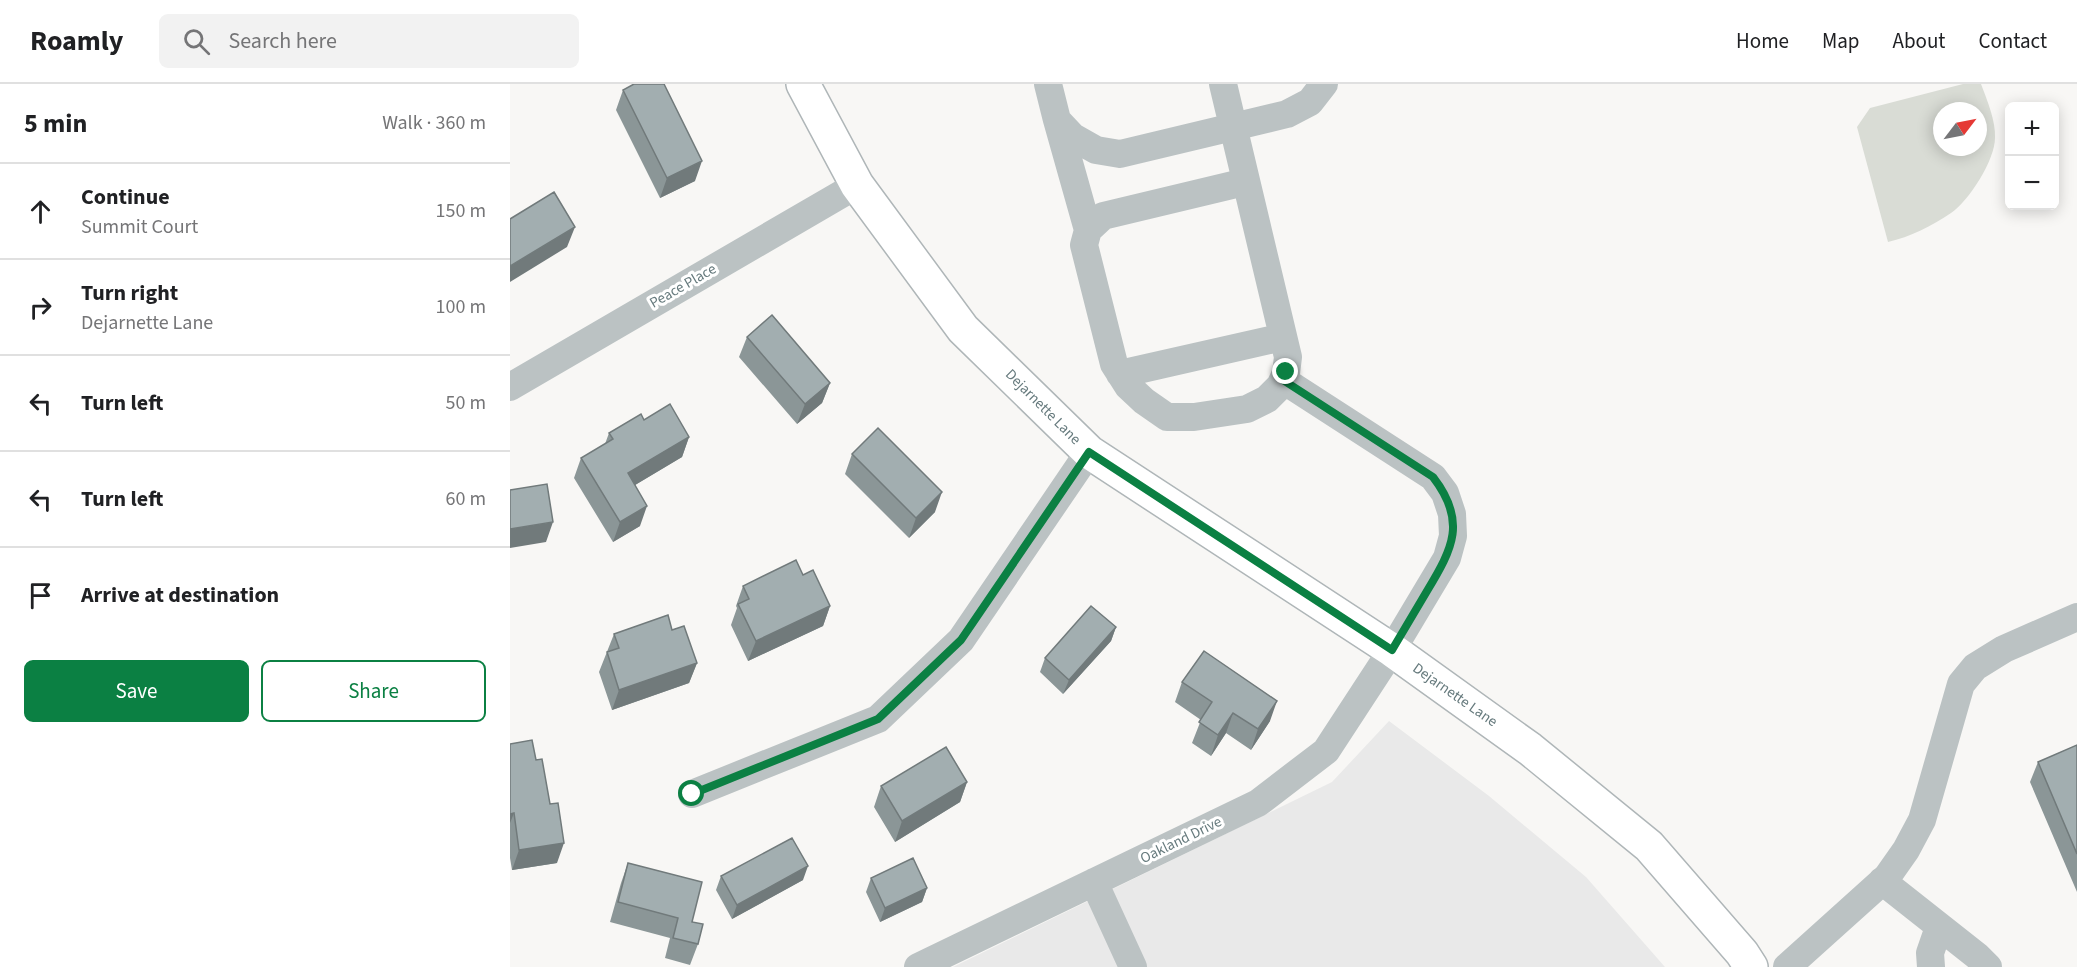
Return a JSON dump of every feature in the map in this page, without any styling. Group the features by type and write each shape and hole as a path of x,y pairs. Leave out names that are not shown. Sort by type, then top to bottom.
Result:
{"main road":[{"name":"Dejarnette Lane","path":"803,84 857,185 963,329 1089,452 1392,650 1530,749 1649,846 1742,953 1751,967"}],"street":[{"path":"1047,84 1088,230"},
{"path":"1222,84 1288,357 1286,372 1280,386 1267,399 1247,409 1194,417 1167,417 1128,386 1114,364 1084,245 1088,230 1102,216 1245,182"},
{"path":"1057,120 1073,137 1096,150 1120,154 1287,114 1310,102 1324,84"},
{"name":"Peace Place","path":"510,387 857,185"},
{"path":"1120,374 1283,337"},
{"name":"Oakland Drive","path":"918,967 1258,803 1326,751 1392,650 1447,558 1453,536 1452,514 1445,493 1433,477 1283,380"},
{"path":"692,794 878,719 961,640 1089,452"},
{"path":"1787,967 1882,881 1906,850 1922,820 1961,684 1975,667 2004,649 2077,617"},
{"path":"1882,881 1988,967"},
{"path":"1094,882 1132,967"},
{"path":"1930,967 1930,953 1939,927"}],"shaded area":[{"path":"1963,84 1981,84 1991,111 1994,125 1994,147 1980,179 1958,207 1929,227 1888,242 1857,127 1870,108"},
{"path":"1389,721 1489,796 1586,877 1665,967 953,967 1332,782"}],"building":[{"path":"634,84 664,84 702,161 667,178 623,90"},
{"path":"554,192 575,227 510,266 510,219"},
{"path":"772,315 830,383 805,404 747,337"},
{"path":"670,404 689,437 628,473 647,506 620,522 581,458 613,439 609,433 641,414 644,420"},
{"path":"878,428 942,492 916,518 852,454"},
{"path":"547,484 553,522 510,529 510,490"},
{"path":"796,560 803,575 813,570 830,606 756,641 738,604 749,599 743,586"},
{"path":"1091,606 1116,627 1069,680 1045,658"},
{"path":"668,615 672,630 684,626 697,663 619,690 607,652 619,648 614,634"},
{"path":"1204,651 1277,701 1258,729 1233,713 1218,735 1199,722 1212,702 1182,682"},
{"path":"532,740 536,760 542,759 550,804 558,803 564,843 519,850 514,813 510,814 510,744"},
{"path":"2077,745 2077,854 2038,762"},
{"path":"946,747 967,782 902,821 881,786"},
{"path":"792,838 808,866 737,905 721,876"},
{"path":"913,858 927,888 885,908 871,878"},
{"path":"628,863 702,882 692,922 703,924 698,944 673,938 678,918 618,902"}],"route":[{"path":"692,794 878,719 961,640 1089,452 1392,650 1447,558 1453,536 1452,514 1445,493 1433,477 1283,380 1286,372"}]}
